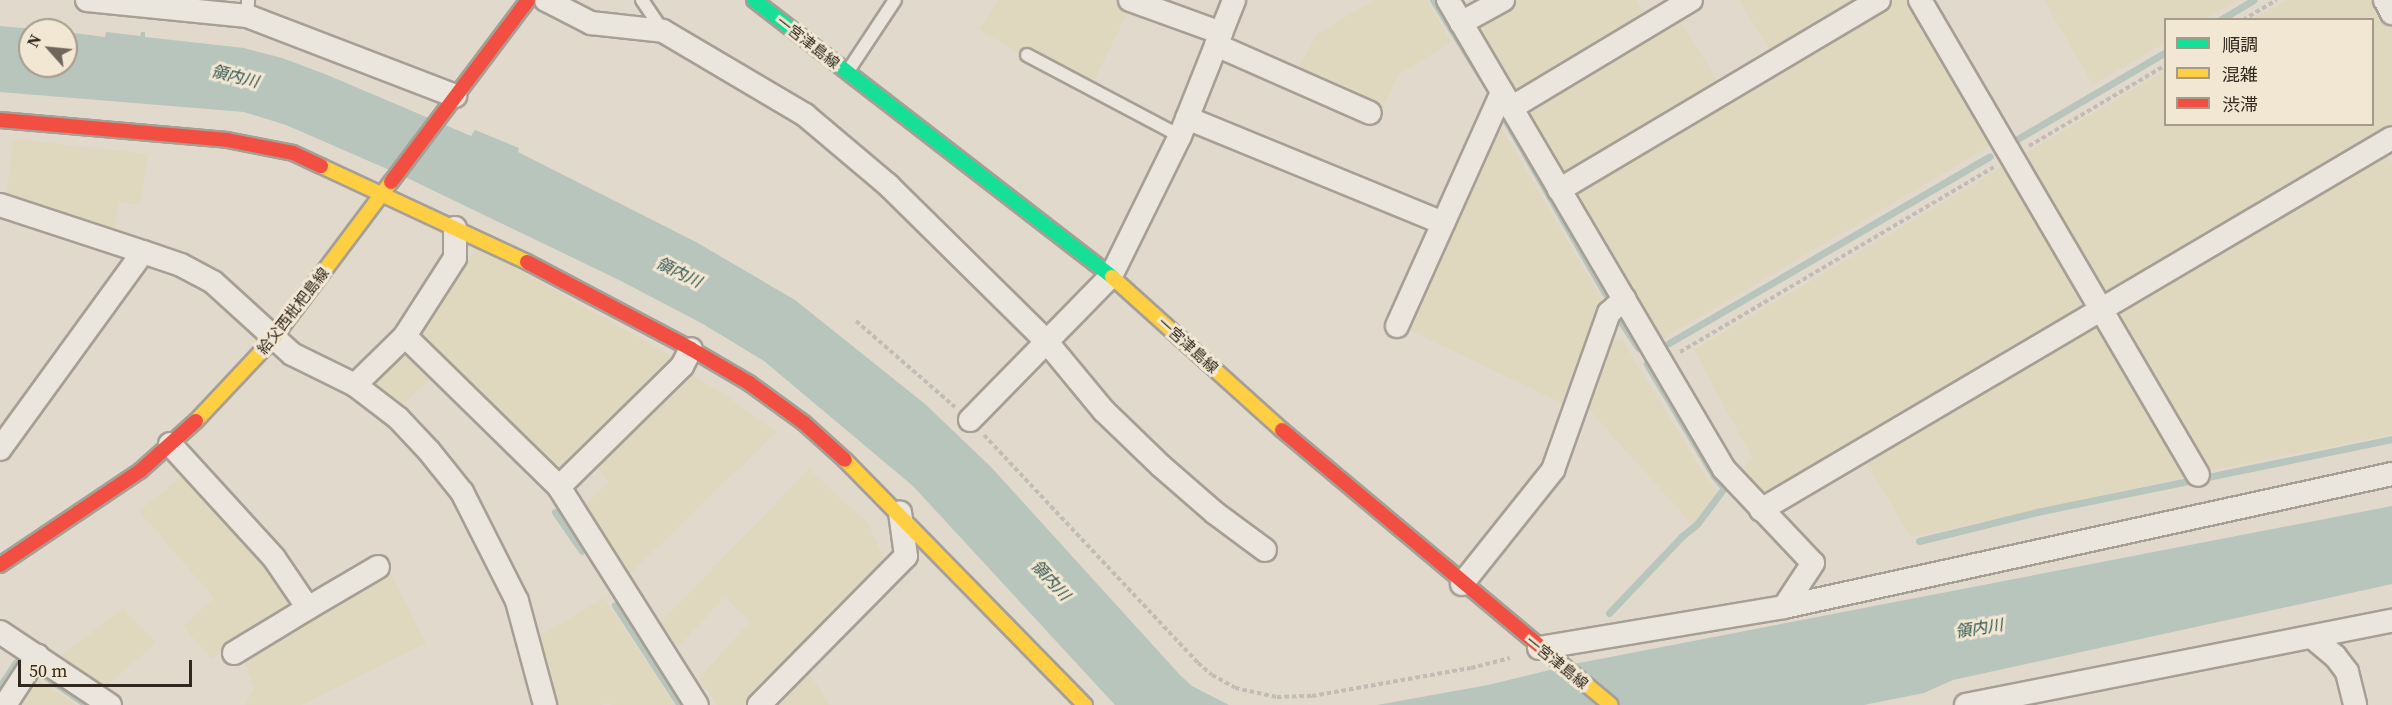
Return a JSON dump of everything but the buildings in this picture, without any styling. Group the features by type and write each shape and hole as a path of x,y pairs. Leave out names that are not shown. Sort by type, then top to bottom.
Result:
{"main road":[{"name":"給父西枇杷島線","path":"3,558 140,471 208,410 273,339 528,0"},
{"name":"一宮津島線","path":"753,0 1111,276 1320,464 1462,584 1611,705"},
{"path":"0,120 227,140 293,153 384,192 533,265 692,349 749,383 804,423 900,511 1074,701"}],"street":[{"path":"87,0 247,8 454,98"},
{"path":"546,0 591,23 663,31 806,115 888,185 1046,341 1104,411 1161,466 1215,513 1266,550"},
{"path":"1130,0 1218,39 1370,113"},
{"path":"970,420 1111,276 1183,127 1233,0"},
{"path":"1448,0 1724,469 1813,563 1784,607"},
{"path":"1461,23 1503,0"},
{"path":"1397,326 1443,223 1506,100 1691,0"},
{"path":"1559,190 1879,0"},
{"path":"1920,0 2198,475"},
{"path":"2385,0 2392,13"},
{"path":"1183,127 1443,223"},
{"path":"1761,510 2392,138"},
{"path":"0,206 181,265 213,282 292,354 355,385 398,418 429,450 462,492 517,601 545,705"},
{"path":"355,385 405,336 455,258 455,228"},
{"path":"0,449 144,252"},
{"path":"1462,584 1553,470 1609,313 1624,299"},
{"path":"405,336 559,487 697,705"},
{"path":"559,487 682,366 692,349"},
{"path":"170,444 274,558 308,608"},
{"path":"1547,654 1784,607 2392,474"},
{"path":"759,705 906,556 900,511"},
{"path":"234,652 378,567"},
{"path":"1969,705 2392,621"},
{"path":"0,632 111,705"},
{"path":"2312,638 2336,656 2347,672 2355,705"},
{"path":"5,705 37,656"}],"lane":[{"path":"642,0 663,31"},
{"path":"847,72 895,0"},
{"path":"1027,55 1183,127"}],"path":[{"path":"2246,18 2276,0"},
{"path":"1661,363 2164,66"},
{"path":"856,321 970,420 1198,663 1212,675 1235,688 1276,697 1312,696 1471,668 1520,656 1547,654"}],"shaded area":[{"path":"998,0 1117,0 1131,5 1093,83 1027,47 1021,55 979,29"},
{"path":"1374,0 1427,0 1451,42 1398,75 1380,113 1295,75 1317,34"},
{"path":"1515,0 1637,0 1648,18 1515,95 1473,25"},
{"path":"1739,0 1866,0 1772,54"},
{"path":"1894,0 1913,0 1993,137 1987,148 1659,341 1575,197 1579,188"},
{"path":"2044,0 2238,0 2207,18 2164,18 2164,44 2093,85"},
{"path":"2288,0 2375,0 2392,30 2392,131 2112,296 2098,290 2019,157 2164,72 2164,126 2374,126 2374,18 2256,18"},
{"path":"1676,15 1720,85 1569,173 1557,167 1522,107"},
{"path":"1495,117 1606,306 1566,405 1403,327"},
{"path":"13,139 148,154 140,205 119,202 114,235 6,202"},
{"path":"2384,151 2392,164 2392,434 2206,471 2112,308"},
{"path":"2006,165 2090,306 1770,497 1762,496 1738,472 1753,459 1694,350"},
{"path":"478,247 675,358 559,469 420,336 419,329"},
{"path":"2090,322 2105,326 2191,476 1911,537 1862,456"},
{"path":"1622,340 1708,480 1718,491 1693,525 1586,406 1608,342"},
{"path":"403,356 416,359 433,376 397,411 372,389 371,383"},
{"path":"689,373 728,397 776,432 630,574 585,505 609,482 596,464"},
{"path":"809,469 868,524 887,565 749,705 717,705 700,678 750,621 725,597 678,647 660,623"},
{"path":"187,473 256,546 294,601 291,614 211,659 183,626 214,598 139,511"},
{"path":"388,568 426,643 302,705 245,705 254,687 241,656"},
{"path":"604,598 675,705 611,705 609,702 601,705 552,705 535,639"},
{"path":"123,608 156,643 100,691 56,660"},
{"path":"805,668 830,705 767,705"},
{"path":"35,677 77,705 17,705"}],"water":[{"name":"領内川","path":"0,26 18,28 18,78 78,78 78,34 105,37 106,32 140,36 141,32 145,32 145,37 244,48 282,58 471,136 475,130 519,148 518,152 696,242 795,300 925,404 991,467 1180,675 1192,686 1229,705 1115,705 913,486 764,361 703,324 619,280 401,175 286,125 244,112 0,92"},
{"name":"領内川","path":"2392,506 2392,584 1953,680 1924,693 1864,705 1377,705 1488,685 1574,664"}],"waterway":[{"path":"1433,0 1481,77"},
{"path":"2223,18 2253,0"},
{"path":"2014,141 2164,53"},
{"path":"1502,114 1605,293"},
{"path":"1669,343 1990,156"},
{"path":"1620,320 1638,348"},
{"path":"1609,613 1681,537 1697,524 1724,488 1714,476 1647,364"},
{"path":"1919,541 2037,512 2392,439"},
{"path":"555,512 582,551"},
{"path":"615,605 680,705"},
{"path":"0,686 17,661"},
{"path":"42,674 87,705"}],"traffic: fast":[{"path":"754,0 1112,277"}],"traffic: slow":[{"path":"321,166 527,262"},
{"path":"196,421 273,339 391,182"},
{"path":"1112,277 1282,430"},
{"path":"845,460 1085,705"},
{"path":"1542,648 1611,705"}],"traffic: jam":[{"path":"391,182 528,0"},
{"path":"0,120 227,140 293,153 321,166"},
{"path":"527,262 691,349 749,383 804,423 845,460"},
{"path":"0,565 140,471 196,421"},
{"path":"1282,430 1542,648"}]}
